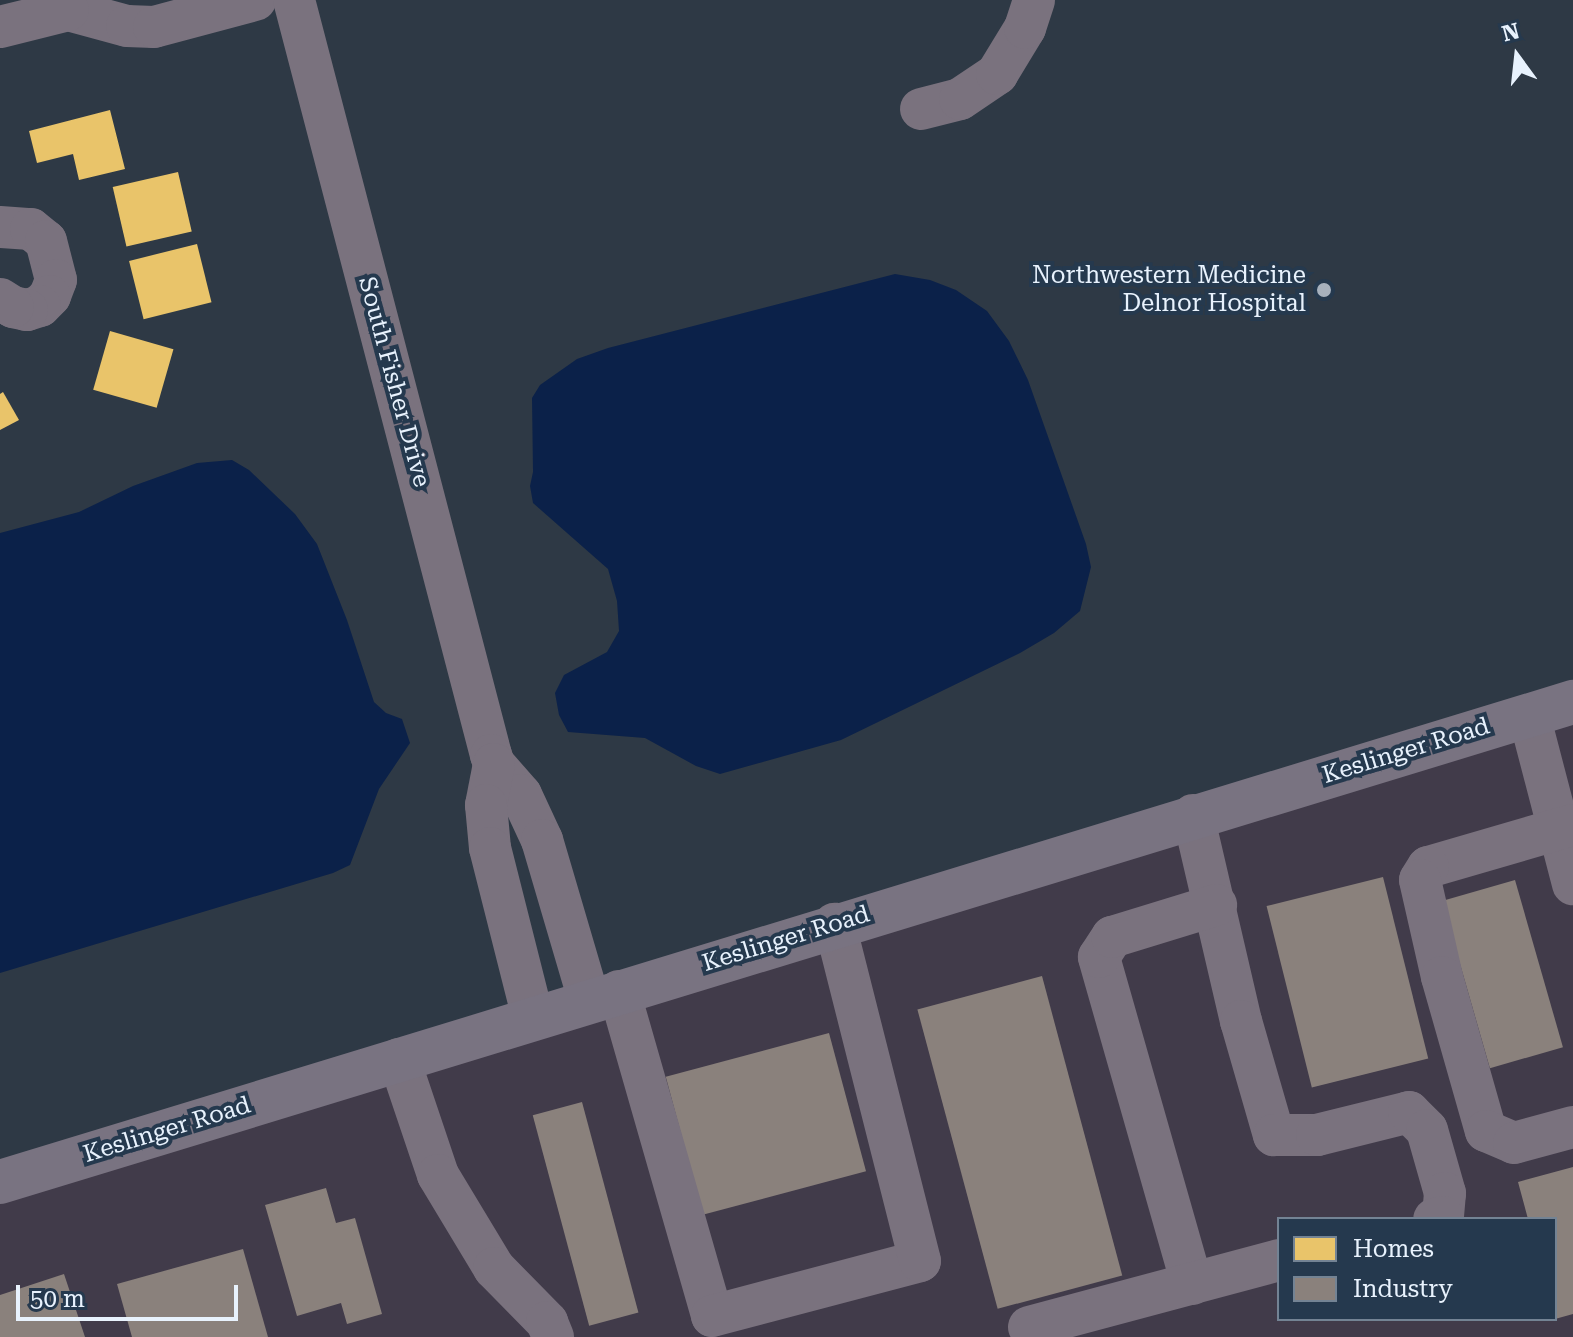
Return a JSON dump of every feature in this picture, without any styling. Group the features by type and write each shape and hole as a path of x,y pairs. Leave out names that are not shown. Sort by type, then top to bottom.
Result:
{"main road":[{"name":"Keslinger Road","path":"0,1182 835,924 1573,702"}],"street":[{"path":"0,27 73,5 127,26 154,27 255,0"},
{"name":"South Fisher Drive","path":"294,0 492,759 486,805 490,848 533,1018"},
{"path":"921,109 960,99 997,74 1025,28 1034,0"},
{"path":"0,227 31,229 46,241 56,280 50,296 40,306 27,310 0,299"},
{"path":"1529,715 1566,827 1573,884"},
{"name":"South Fisher Drive","path":"492,759 521,795 604,995 712,1316 920,1261 835,924"},
{"path":"1193,815 1241,1021 1274,1135 1317,1135 1409,1112 1427,1130 1445,1193 1443,1217"},
{"path":"1566,827 1428,867 1420,880 1442,977 1486,1131 1514,1143 1573,1127"},
{"path":"1192,1284 1099,957 1112,937 1216,905"},
{"path":"399,1059 438,1175 494,1268 547,1322 553,1337"},
{"path":"1029,1327 1277,1261"}],"shaded area":[{"path":"1573,722 1573,1337 0,1337 0,1196"}],"water":[{"path":"895,274 930,280 956,290 987,311 1009,341 1028,380 1086,544 1091,567 1080,611 1054,633 1020,653 841,740 720,774 696,766 645,738 568,732 559,715 555,693 564,675 607,652 619,631 617,601 608,569 533,503 530,486 533,472 532,398 540,385 577,359 608,348"},
{"path":"232,460 249,470 295,514 317,544 347,620 374,702 386,713 402,719 410,743 379,789 350,865 333,873 0,973 0,533 79,512 133,486 197,463"}],"building: Homes":[{"path":"110,110 125,169 79,180 73,154 37,163 29,131"},
{"path":"178,172 192,231 126,247 113,187"},
{"path":"197,244 212,302 144,319 129,261"},
{"path":"110,331 173,349 157,408 93,390"},
{"path":"3,392 19,420 0,430 0,394"}],"building: Industry":[{"path":"1383,877 1428,1058 1312,1087 1267,906"},
{"path":"1515,880 1563,1047 1490,1068 1442,901"},
{"path":"1042,976 1122,1275 998,1309 917,1009"},
{"path":"829,1033 866,1171 703,1215 666,1077"},
{"path":"582,1102 638,1313 589,1326 533,1115"},
{"path":"1573,1167 1573,1314 1557,1318 1557,1217 1527,1217 1518,1182"},
{"path":"326,1188 336,1223 355,1218 382,1314 347,1324 341,1303 297,1316 265,1205"},
{"path":"243,1249 268,1337 132,1337 117,1284"},
{"path":"64,1274 85,1337 0,1337 0,1295"}],"place":[{"name":"Northwestern Medicine Delnor Hospital","path":"1324,290"}]}
